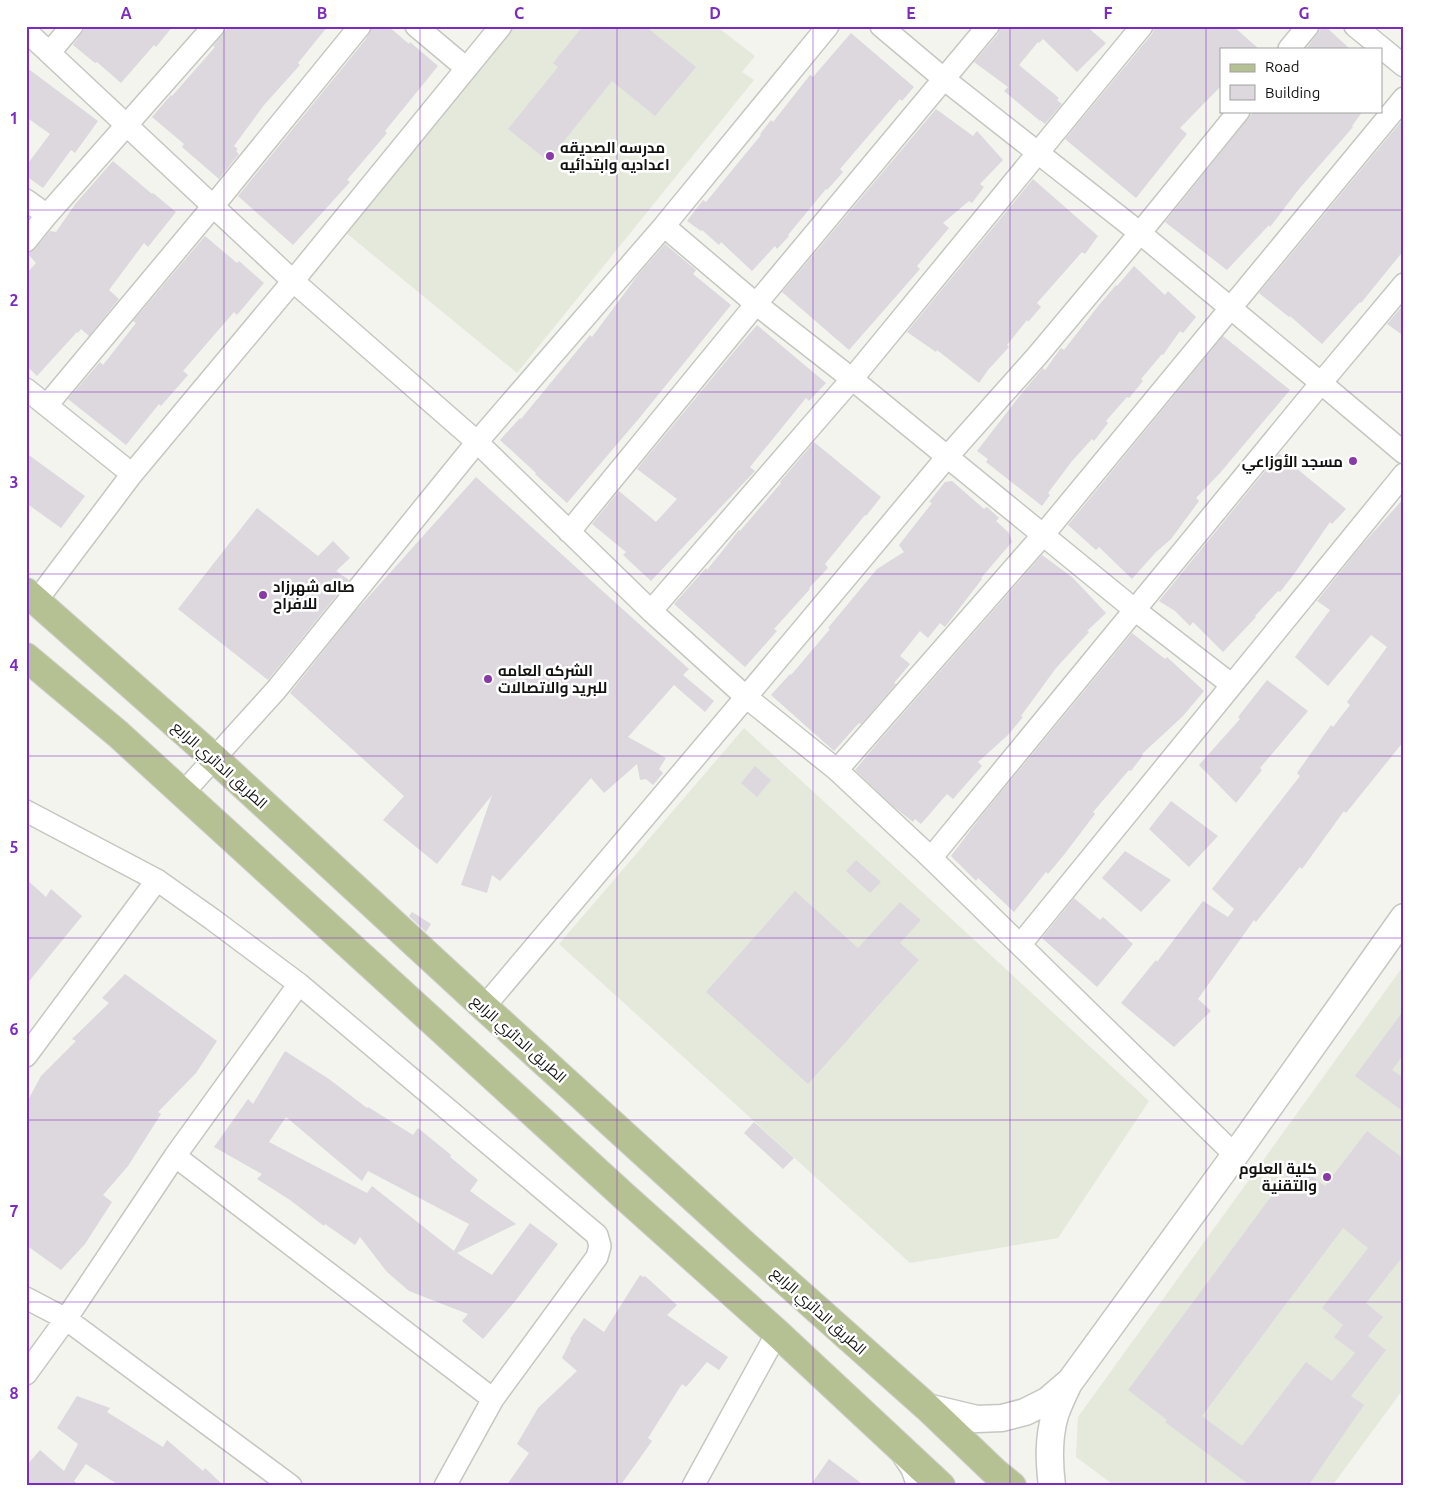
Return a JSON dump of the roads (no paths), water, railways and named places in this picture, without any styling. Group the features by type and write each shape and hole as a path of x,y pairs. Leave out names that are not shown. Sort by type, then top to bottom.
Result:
{"main road":[{"name":"الطريق الدائري الرابع","path":"31,596 214,759 746,1246 927,1407 1012,1486"},
{"path":"26,657 118,734 625,1197 777,1333 941,1486"}],"street":[{"path":"50,52 72,26"},
{"path":"26,241 214,26"},
{"path":"47,405 360,26"},
{"path":"416,26 466,68"},
{"path":"31,596 294,280 501,26"},
{"path":"183,793 276,690 477,442 664,226 828,26"},
{"path":"881,26 944,80 1140,233 1404,453"},
{"path":"569,532 988,26"},
{"path":"652,611 852,379 1142,26"},
{"path":"1290,48 1308,26"},
{"path":"1355,26 1404,66"},
{"path":"26,31 126,126 294,280 477,442 652,611 746,698 837,770 1020,945 1235,1156"},
{"path":"837,770 1042,535 1404,98"},
{"path":"484,1007 947,457 1037,356 1238,112"},
{"path":"26,200 47,215"},
{"path":"664,226 756,304 852,379 1135,610 1232,685"},
{"path":"930,858 1321,382 1404,284"},
{"path":"26,389 132,474"},
{"path":"1020,945 1404,474"},
{"path":"26,811 157,880 212,919 299,984 597,1235 600,1246 597,1258 493,1400 445,1486"},
{"path":"26,1056 157,880"},
{"path":"1052,1486 1049,1460 1050,1438 1055,1415 1069,1383 1235,1156 1404,917"},
{"path":"26,1374 66,1319 175,1156 299,984"},
{"path":"175,1156 493,1400"},
{"path":"26,1298 66,1319 291,1486"},
{"path":"694,1486 777,1333"},
{"path":"927,1407 977,1419 1002,1418 1025,1412 1047,1401 1069,1383"},
{"path":"896,1444 912,1469 918,1486"}],"place":[{"name":"مدرسه الصديقه اعداديه وابتدائيه","path":"550,156"},
{"name":"مسجد الأوزاعي","path":"1353,461"},
{"name":"صاله شهرزاد للافراح","path":"263,595"},
{"name":"الشركه العامه للبريد والاتصالات","path":"488,679"},
{"name":"كلية العلوم والتقنية","path":"1327,1177"}]}
